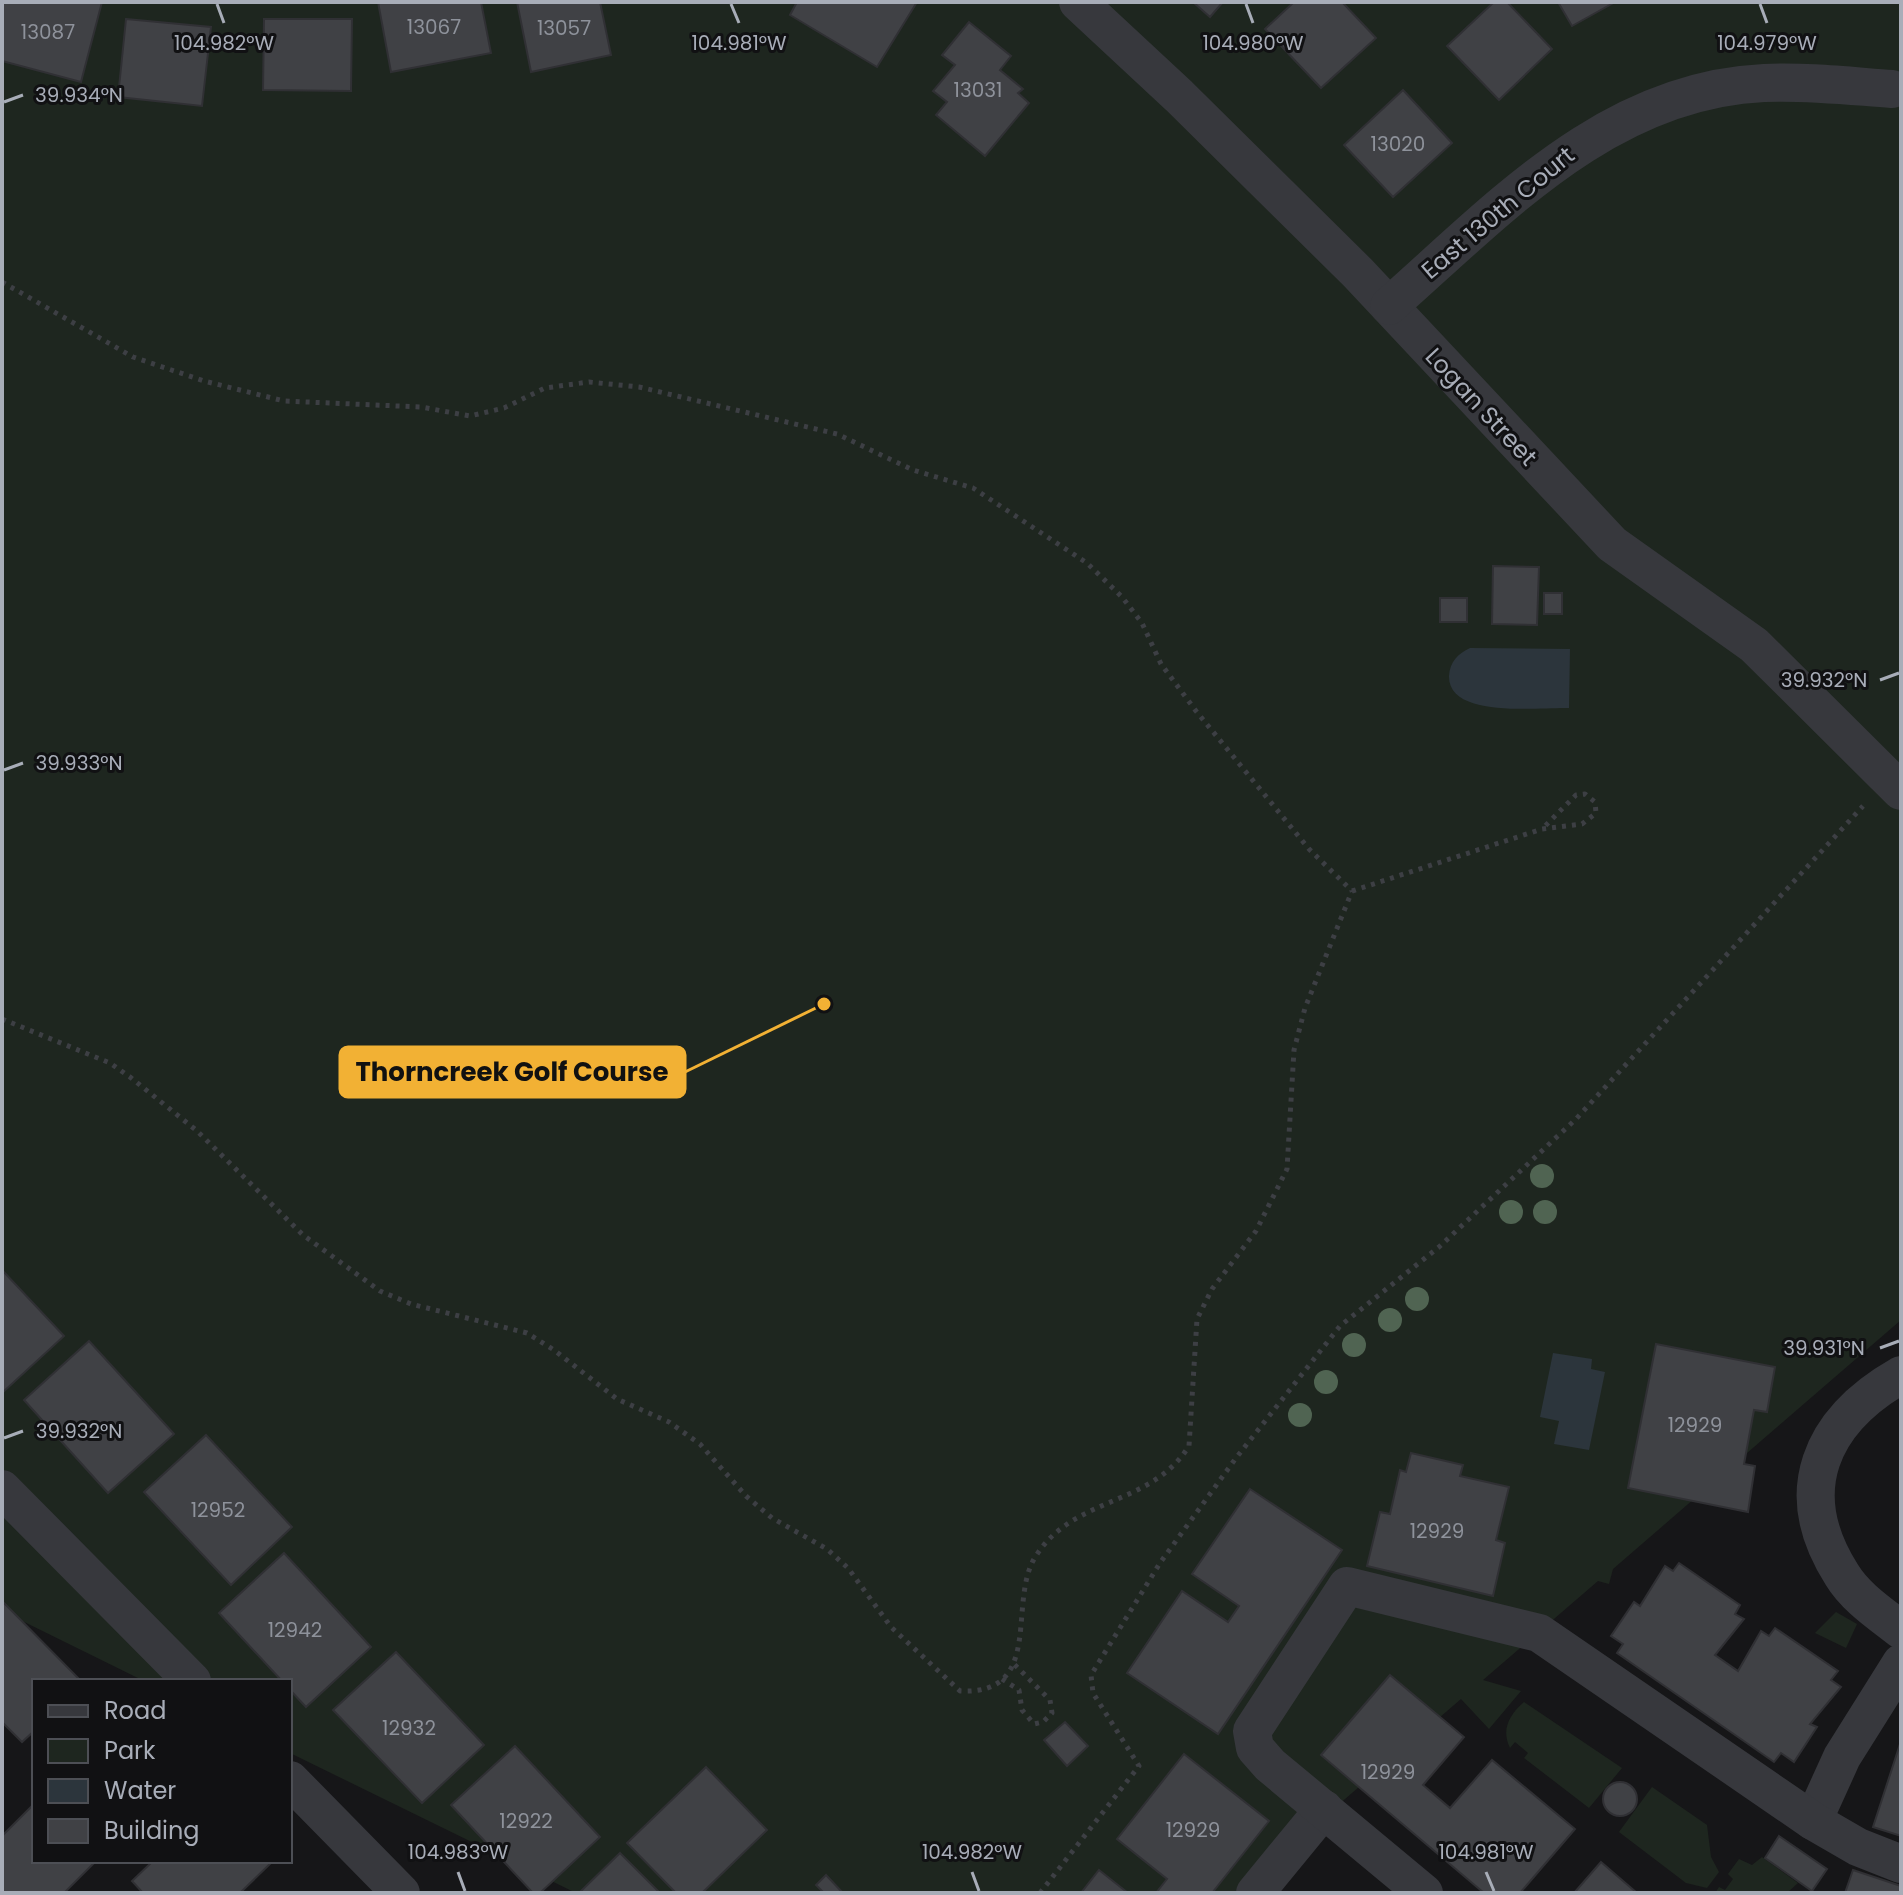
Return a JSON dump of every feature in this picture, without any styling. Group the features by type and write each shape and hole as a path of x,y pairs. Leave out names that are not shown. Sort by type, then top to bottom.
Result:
{"street":[{"name":"Logan Street","path":"1078,2 1179,96 1389,306 1612,544 1754,645 1901,791"},
{"name":"East 130th Court","path":"1389,306 1552,164 1590,138 1631,117 1714,90 1761,83 1892,89"},
{"path":"1901,1375 1857,1403 1826,1444 1815,1486 1820,1534 1843,1577 1864,1600 1901,1630"},
{"path":"2,1489 190,1679"},
{"path":"1424,1893 1270,1765 1255,1748 1252,1731 1347,1586 1539,1633 1813,1821 1858,1847 1901,1864"},
{"path":"1813,1821 1842,1757 1901,1663"},
{"path":"292,1782 401,1893"},
{"path":"1261,1891 1324,1809"}],"path":[{"path":"2,282 133,357 204,381 284,401 421,407 470,416 504,408 545,388 589,382 639,387 837,434 913,470 973,488 1087,563 1122,597 1142,623 1161,664 1196,711 1309,849 1352,891"},
{"path":"1352,891 1542,829 1592,820 1596,813 1595,802 1585,794 1576,795 1542,829"},
{"path":"1040,1893 1139,1766 1093,1693 1091,1675 1160,1563 1236,1458 1340,1326 1439,1247 1576,1119 1865,804"},
{"path":"2,1019 110,1063 130,1077 196,1130 303,1235 380,1291 411,1304 527,1333 554,1350 596,1386 645,1414 669,1422 700,1444 746,1496 772,1518 827,1549 848,1568 891,1627 960,1691 991,1688 1014,1664 1019,1651 1023,1602 1032,1563 1046,1541 1066,1522 1151,1484 1177,1464 1189,1446 1197,1319 1212,1289 1256,1231 1287,1169 1294,1050 1305,1008 1352,891"},
{"path":"1002,1679 1019,1690 1022,1710 1034,1724 1043,1722 1052,1713 1050,1700 1014,1664"}],"green space":[{"path":"2,2 1901,2 1901,1320 1613,1569 1609,1584 1598,1581 1483,1680 1521,1691 1489,1729 1461,1699 1236,1893 576,1893 292,1754 292,1679 140,1679 2,1611"},
{"path":"1836,1612 1857,1624 1846,1648 1815,1633"},
{"path":"1524,1702 1622,1768 1589,1808 1524,1758 1528,1753 1515,1742 1510,1748 1506,1735 1508,1723"},
{"path":"1652,1787 1707,1825 1711,1857 1719,1872 1707,1888 1686,1883 1619,1832"},
{"path":"1762,1857 1798,1883 1787,1893 1715,1893 1719,1887 1725,1890 1733,1879 1728,1874 1739,1859 1752,1865"}],"water":[{"path":"1470,648 1570,649 1569,708 1498,708 1463,699 1453,690 1449,676 1455,659"},
{"path":"1553,1353 1592,1359 1591,1369 1605,1372 1589,1450 1554,1444 1559,1421 1540,1417"}],"building":[{"path":"2,2 102,2 81,82 2,61"},
{"path":"378,2 481,2 491,53 391,72"},
{"path":"517,2 600,2 611,55 531,72"},
{"path":"797,2 917,2 877,67 790,15"},
{"path":"1193,2 1223,2 1210,17"},
{"path":"1294,2 1342,2 1376,38 1321,88 1265,29"},
{"path":"1494,2 1507,2 1552,49 1499,100 1447,46"},
{"path":"1558,2 1615,2 1572,26"},
{"path":"126,19 211,27 202,106 118,97"},
{"path":"264,19 352,19 351,91 263,90"},
{"path":"969,22 1011,56 1000,70 1023,89 1018,93 1029,103 985,156 936,115 947,102 933,91 955,65 942,55"},
{"path":"1403,90 1452,143 1393,197 1344,145"},
{"path":"1493,566 1539,567 1537,625 1492,624"},
{"path":"1544,593 1562,593 1562,614 1544,614"},
{"path":"1440,598 1467,598 1467,622 1440,622"},
{"path":"2,1270 64,1336 2,1393"},
{"path":"89,1341 174,1434 108,1493 24,1400"},
{"path":"1656,1344 1775,1367 1767,1412 1754,1410 1744,1464 1755,1466 1748,1512 1628,1488"},
{"path":"206,1435 292,1527 231,1585 144,1492"},
{"path":"1411,1453 1463,1465 1460,1476 1509,1487 1496,1540 1505,1543 1493,1596 1367,1566 1380,1512 1390,1514 1400,1470 1406,1472"},
{"path":"1250,1489 1342,1550 1218,1734 1127,1673 1182,1591 1228,1622 1239,1606 1192,1574"},
{"path":"284,1553 371,1647 306,1707 292,1692 292,1679 280,1679 219,1613"},
{"path":"1679,1563 1740,1605 1735,1614 1744,1619 1715,1655 1738,1671 1761,1631 1769,1636 1775,1628 1838,1671 1831,1680 1841,1687 1810,1724 1817,1727 1794,1762 1781,1753 1774,1762 1617,1653 1623,1644 1611,1636 1634,1602 1640,1606 1665,1566 1673,1571"},
{"path":"2,1601 79,1679 32,1679 32,1733 22,1742 2,1722"},
{"path":"396,1652 484,1745 422,1803 333,1710"},
{"path":"1390,1675 1464,1737 1423,1785 1450,1808 1492,1760 1575,1829 1520,1893 1484,1893 1321,1755"},
{"path":"1065,1722 1088,1746 1067,1766 1044,1740"},
{"path":"1901,1741 1901,1836 1873,1827"},
{"path":"515,1746 600,1837 540,1893 533,1893 451,1805"},
{"path":"1184,1754 1269,1821 1212,1893 1156,1893 1167,1879 1117,1839"},
{"path":"706,1767 767,1830 702,1893 676,1893 627,1843"},
{"path":"1620,1782 1632,1787 1637,1799 1632,1811 1620,1816 1608,1811 1603,1799 1608,1787"},
{"path":"32,1806 32,1863 94,1863 64,1893 2,1893 2,1836"},
{"path":"1779,1836 1827,1869 1812,1891 1765,1858"},
{"path":"620,1853 660,1893 579,1893"},
{"path":"1601,1862 1637,1893 1574,1893"},
{"path":"151,1863 271,1863 240,1893 143,1893 132,1881"},
{"path":"1099,1870 1128,1893 1081,1893"},
{"path":"1853,1870 1901,1886 1901,1893 1845,1893"},
{"path":"826,1875 843,1893 820,1893 822,1891 816,1885"}],"place":[{"name":"Thorncreek Golf Course","path":"824,1004"}]}
